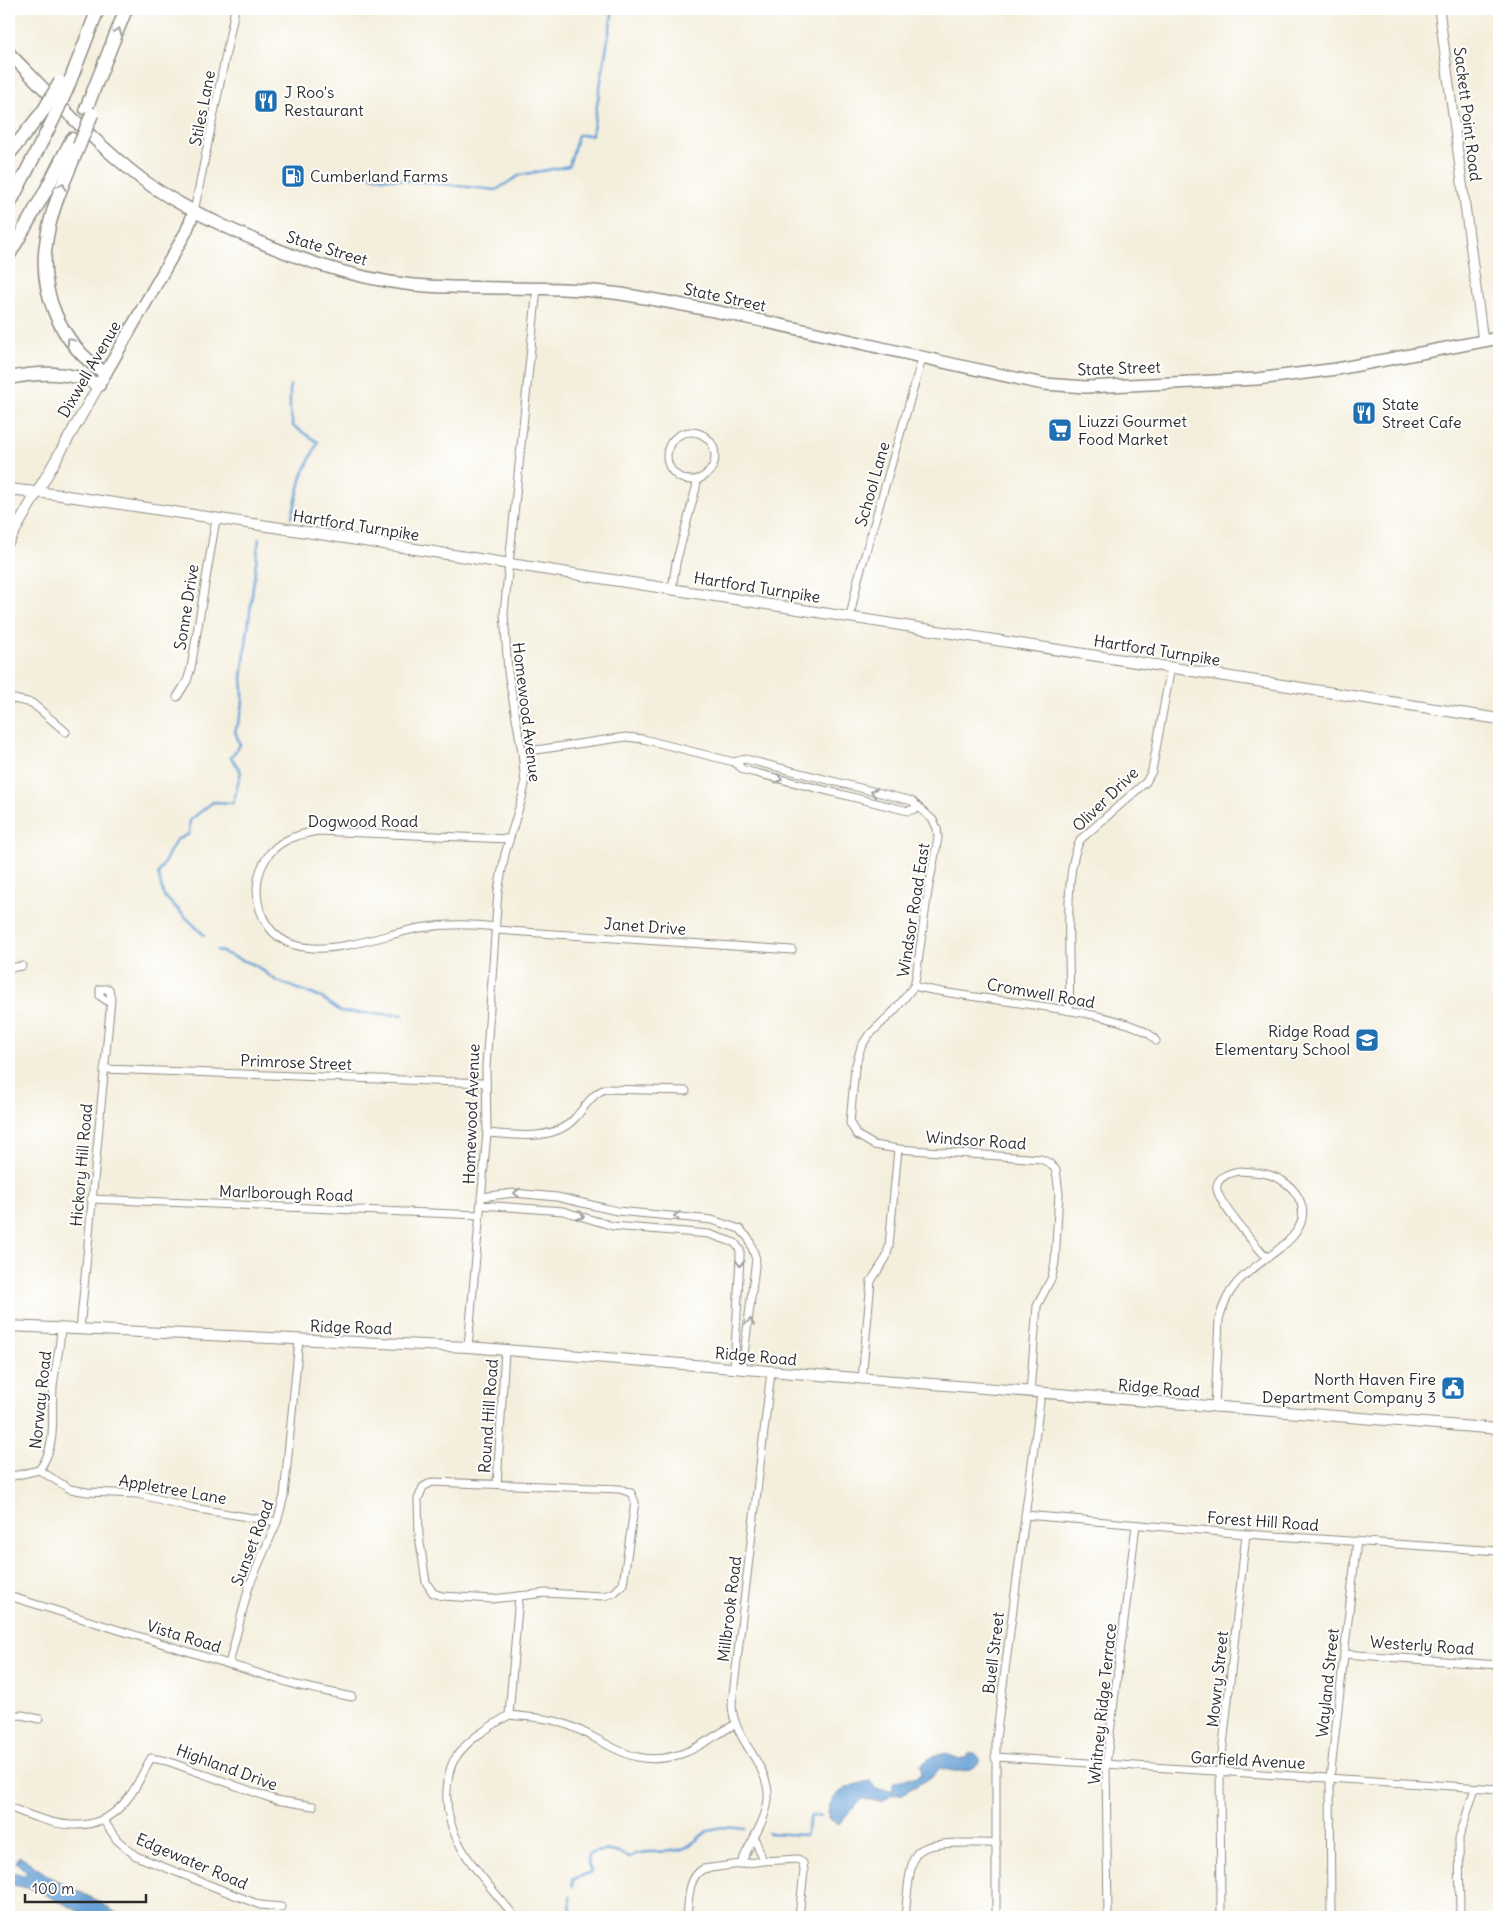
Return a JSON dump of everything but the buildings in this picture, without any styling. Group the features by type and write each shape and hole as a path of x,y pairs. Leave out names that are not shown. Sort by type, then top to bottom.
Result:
{"highway":[{"path":"9,205 53,120 75,54 85,44 98,9"},
{"path":"105,373 82,357 65,334 54,311 46,278 45,253 49,224 75,143 89,111 126,9"},
{"path":"9,154 64,85"},
{"path":"9,255 75,143"},
{"path":"9,378 38,374 64,374 81,377 98,385"}],"main road":[{"name":"State Street","path":"9,52 114,157 155,188 194,212 293,256 365,277 434,286 537,288 606,292 684,304 922,359 1044,384 1086,387 1284,376 1337,369 1499,338"},
{"name":"Dixwell Avenue","path":"9,541 186,232 194,212"},
{"name":"Hartford Turnpike","path":"9,489 216,518 508,563 1499,719"},
{"name":"Ridge Road","path":"9,1326 468,1347 1499,1430"}],"street":[{"name":"Stiles Lane","path":"194,212 235,9"},
{"name":"Sackett Point Road","path":"1440,9 1482,341"},
{"name":"Homewood Avenue","path":"468,1347 487,1133 486,1083 501,872 524,791 522,752 505,645 504,613 537,288"},
{"name":"School Lane","path":"850,617 858,579 922,359"},
{"path":"691,432 705,437 714,449 714,465 704,477 697,480 681,478 669,466 668,450 671,443 683,433 691,432"},
{"path":"672,589 676,563 697,480"},
{"name":"Sonne Drive","path":"177,697 187,681 191,668 216,518"},
{"name":"Oliver Drive","path":"1069,1011 1070,886 1074,851 1080,839 1146,782 1152,771 1171,667"},
{"path":"9,698 32,702 66,732"},
{"name":"Windsor Road East","path":"522,752 626,737 643,739 734,762 744,770 855,798 908,811 919,808 933,820 937,828 938,838 914,986 864,1041 856,1068 849,1118 853,1130 865,1142 874,1146 898,1149"},
{"name":"Dogwood Road","path":"496,928 453,925 423,928 336,948 311,949 287,942 269,927 263,919 258,902 257,885 260,871 273,849 284,840 317,831 509,839"},
{"name":"Janet Drive","path":"496,928 792,950"},
{"path":"9,968 22,966"},
{"name":"Cromwell Road","path":"914,986 926,990 996,998 1131,1023 1152,1034 1156,1041"},
{"name":"Hickory Hill Road","path":"80,1330 110,1003"},
{"name":"Primrose Street","path":"104,1069 486,1083"},
{"path":"487,1133 534,1135 557,1130 569,1124 596,1094 606,1089 686,1091"},
{"path":"862,1380 871,1281 886,1258 889,1246 898,1149"},
{"name":"Windsor Road","path":"898,1149 1041,1159 1049,1163 1056,1170 1059,1193 1055,1262 1052,1277 1038,1306 1030,1393"},
{"path":"1215,1408 1219,1320 1222,1308 1237,1280 1267,1258 1297,1231 1302,1215 1300,1198 1285,1183 1272,1176 1239,1172 1229,1174 1217,1185 1219,1196 1267,1258"},
{"path":"481,1201 525,1193 572,1199 617,1211 712,1220 740,1229 749,1239 756,1259 738,1369"},
{"name":"Marlborough Road","path":"91,1199 480,1215"},
{"path":"481,1201 562,1211 613,1226 709,1234 721,1237 738,1246"},
{"path":"738,1246 749,1239"},
{"path":"738,1246 740,1257 738,1369"},
{"name":"Norway Road","path":"9,1477 39,1470 47,1460 51,1448 53,1388 61,1329"},
{"name":"Sunset Road","path":"229,1664 249,1586 277,1522 284,1496 298,1340"},
{"name":"Round Hill Road","path":"497,1484 506,1350"},
{"name":"Millbrook Road","path":"741,1864 747,1849 755,1839 768,1801 767,1786 759,1767 734,1725 732,1703 771,1372"},
{"name":"Buell Street","path":"996,1917 995,1757 1041,1394"},
{"name":"Appletree Lane","path":"39,1470 51,1479 70,1488 88,1492 138,1494 193,1508 277,1522"},
{"name":"Round Hill Road","path":"432,1482 620,1489 631,1493 635,1502 623,1584 614,1593 603,1596 546,1593 519,1596 492,1599 442,1596 433,1593 426,1582 419,1536 418,1499 423,1487 432,1482"},
{"name":"Forest Hill Road","path":"1026,1515 1246,1534 1499,1552"},
{"name":"Whitney Ridge Terrace","path":"1108,1917 1106,1765 1136,1525"},
{"name":"Mowry Street","path":"1221,1917 1220,1773 1246,1534"},
{"name":"Wayland Street","path":"1331,1917 1330,1779 1357,1541"},
{"name":"Vista Road","path":"9,1596 296,1685 352,1697"},
{"path":"510,1715 519,1596"},
{"name":"Westerly Road","path":"1344,1654 1499,1665"},
{"path":"9,1716 22,1715 39,1719"},
{"path":"515,1917 462,1851 448,1821 446,1801 448,1774 455,1757 486,1730 510,1715 559,1722 605,1746 628,1756 640,1758 668,1758 684,1753 734,1725"},
{"name":"Garfield Avenue","path":"995,1757 1220,1773 1499,1789"},
{"name":"Highland Drive","path":"104,1821 127,1800 151,1758 168,1761 276,1800 313,1806"},
{"path":"1460,1917 1459,1838 1475,1788"},
{"path":"9,1807 49,1822 70,1826 104,1821"},
{"name":"Edgewater Road","path":"104,1821 117,1840 136,1856 260,1905 281,1907"},
{"path":"755,1839 763,1861"},
{"path":"905,1917 912,1864 916,1854 928,1845 996,1843"},
{"path":"687,1917 692,1882 696,1873 703,1869 763,1861 798,1859 803,1863 804,1871 799,1917"}],"water":[{"path":"946,1753 959,1760 966,1758 970,1753 975,1753 980,1758 979,1763 970,1769 961,1771 940,1768 932,1777 902,1794 892,1795 882,1802 861,1799 839,1825 828,1818 831,1802 835,1796 847,1788 870,1781 876,1789 893,1791 893,1783 919,1776 922,1774 921,1765 931,1757"},
{"path":"19,1856 52,1878 100,1902 122,1917 90,1917 36,1890 9,1884 9,1871 24,1875 27,1873 16,1862"}],"waterway":[{"path":"354,169 375,177 496,190 520,175 569,166 578,135 592,135 613,9"},
{"path":"290,385 290,411 293,426 318,442 302,476 292,517"},
{"path":"204,935 164,896 158,874 176,840 189,834 190,820 213,802 233,803 241,772 231,757 240,745 235,731 243,705 242,677 259,538"},
{"path":"217,950 255,965 277,981 322,998 341,1012 403,1015"},
{"path":"768,1833 805,1835 811,1816 821,1816"},
{"path":"573,1886 572,1880 591,1872 588,1863 589,1854 594,1852 609,1851 629,1857 648,1852 669,1852 686,1847 714,1828 745,1829"},
{"path":"570,1897 571,1917"}],"place":[{"name":"J Roo's Restaurant","path":"266,101"},
{"name":"Cumberland Farms","path":"293,176"},
{"name":"State Street Cafe","path":"1364,413"},
{"name":"Liuzzi Gourmet Food Market","path":"1060,430"},
{"name":"Ridge Road Elementary School","path":"1367,1040"},
{"name":"North Haven Fire Department Company 3","path":"1453,1388"}]}
